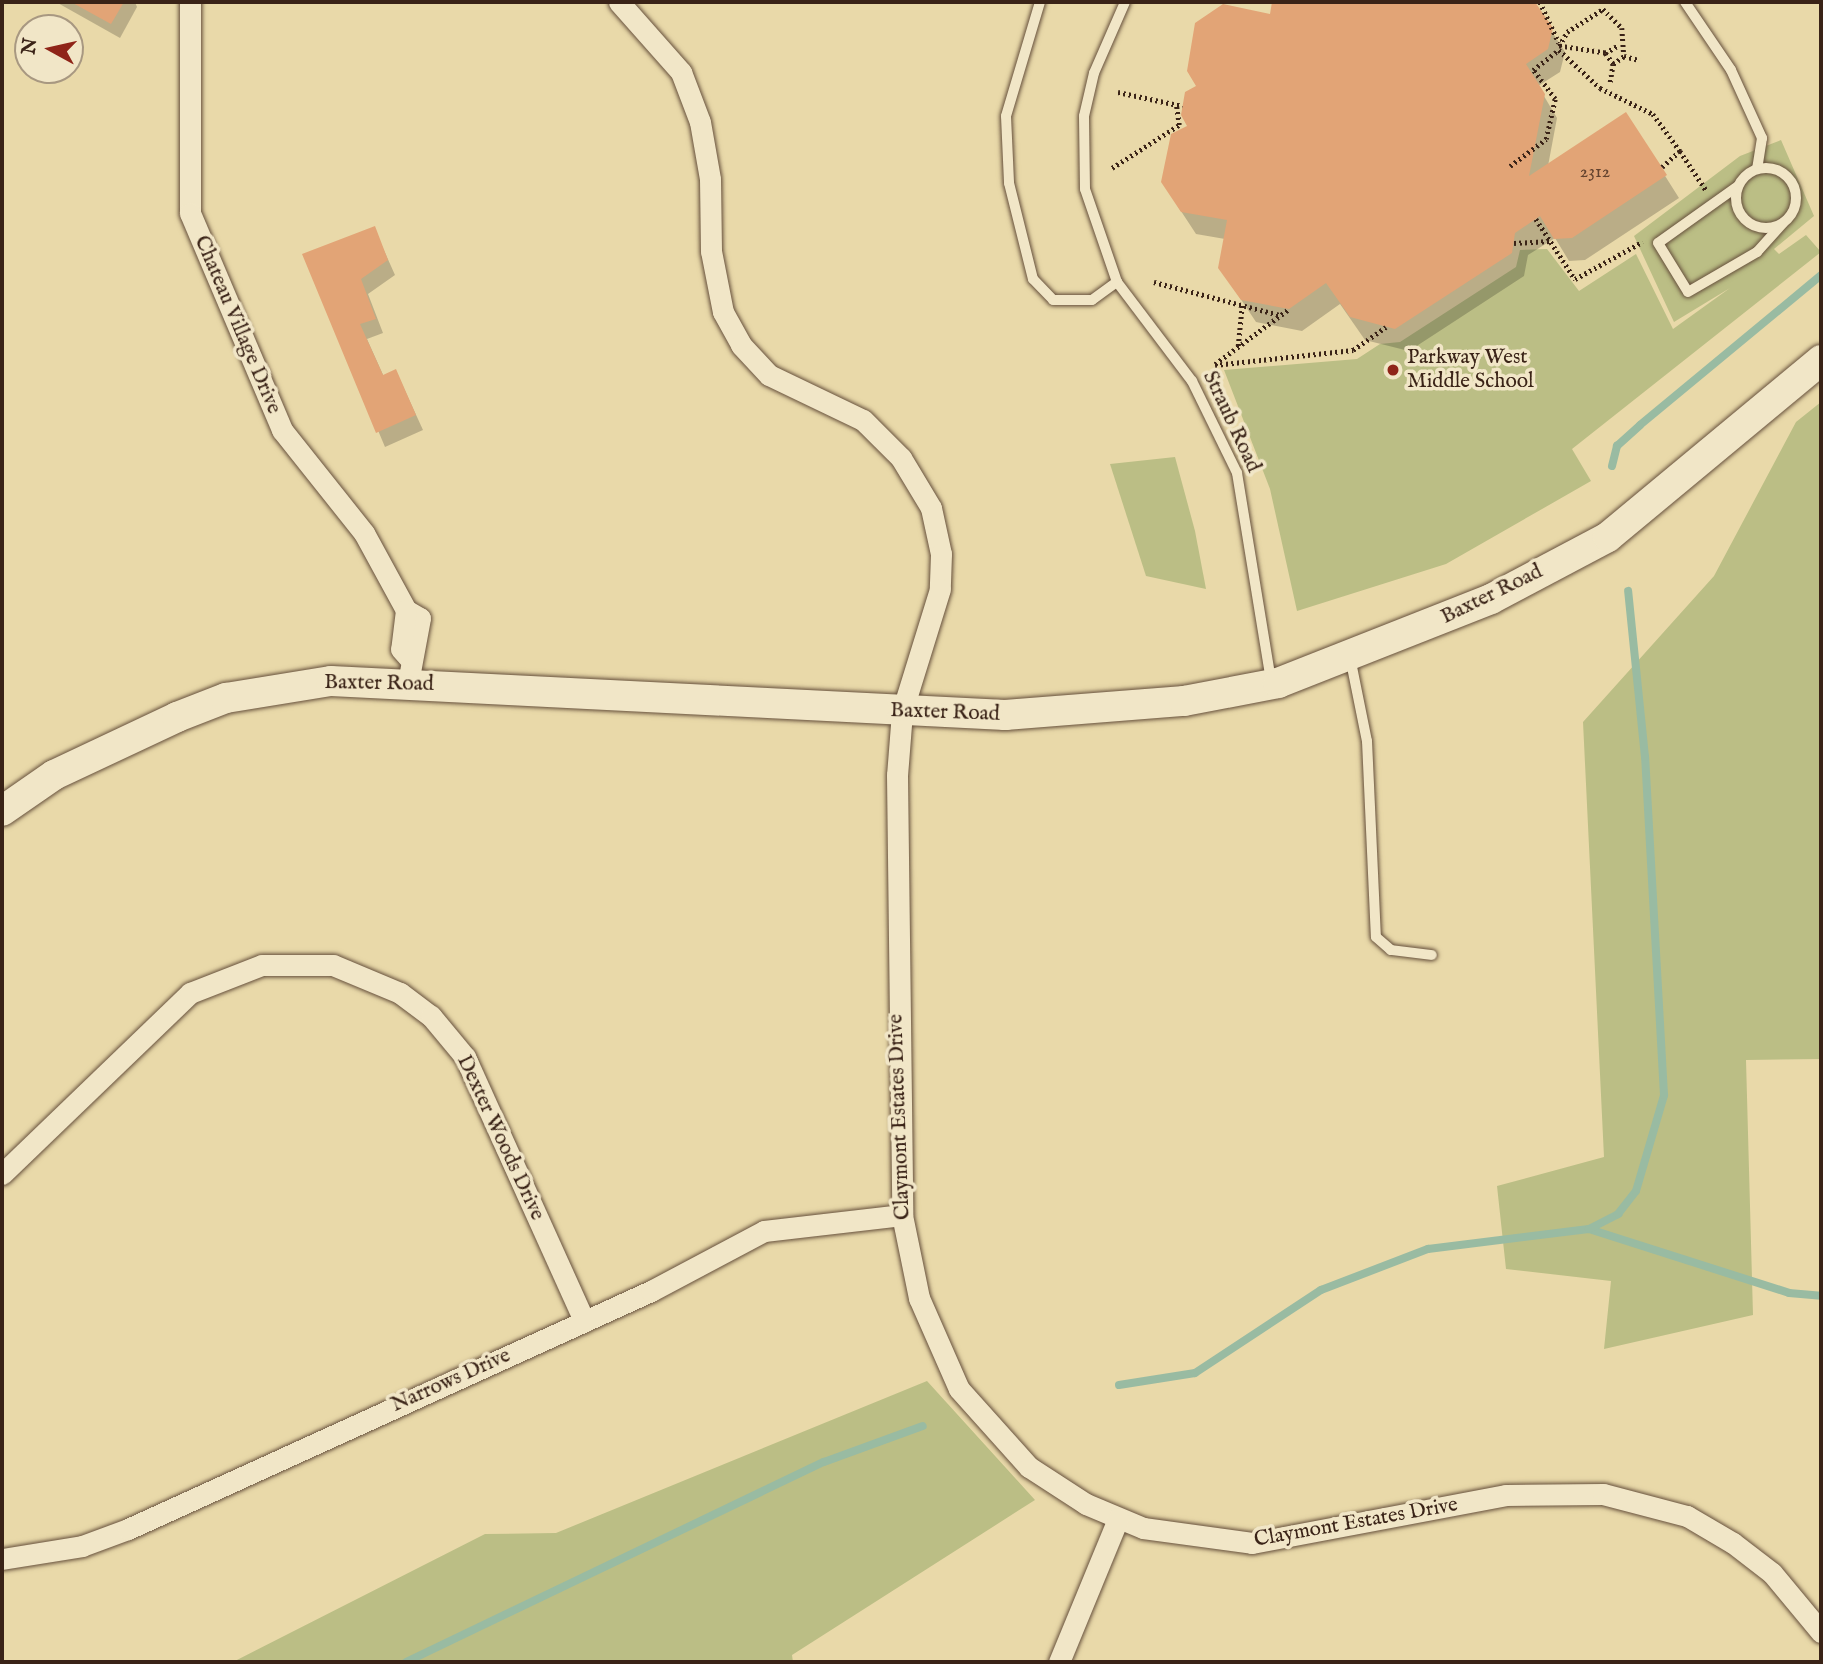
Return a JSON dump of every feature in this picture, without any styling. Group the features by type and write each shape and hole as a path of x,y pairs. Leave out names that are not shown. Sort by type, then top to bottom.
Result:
{"main road":[{"name":"Baxter Road","path":"2,811 54,775 226,698 410,671 902,712 1088,710 1271,684 1350,657 1490,599 1608,537 1821,360"}],"street":[{"name":"Chateau Village Drive","path":"190,2 187,184 206,261 282,430 364,533 406,610 401,649 410,671"},
{"name":"Claymont Estates Drive","path":"619,2 681,72 700,122 711,251 723,312 741,345 769,375 863,420 901,458 931,508 942,554 940,589 902,712 896,858 902,1215 919,1298 958,1389 1029,1467 1118,1519 1174,1535 1252,1543 1506,1495 1603,1494 1687,1517 1733,1543 1788,1591 1821,1632"},
{"name":"Dexter Woods Drive","path":"2,1174 190,993 262,965 333,965 400,993 431,1016 465,1057 584,1321"},
{"name":"Narrows Drive","path":"2,1559 82,1546 128,1529 584,1321 764,1231 902,1215"},
{"path":"1059,1662 1118,1519"}],"lane":[{"path":"1040,2 1006,116 1009,183 1033,279 1053,300 1092,300 1117,282"},
{"name":"Straub Road","path":"1125,2 1094,73 1084,116 1086,189 1117,282 1192,380 1237,473 1271,684"},
{"path":"1685,2 1731,70 1762,138 1757,168 1738,186 1658,243 1688,292 1757,252 1797,203 1793,183 1777,169 1757,168"},
{"path":"1738,186 1736,203 1744,219 1768,229 1783,223"},
{"path":"1350,657 1367,741 1376,937 1391,950 1432,955"}],"path":[{"path":"1540,2 1559,48 1600,88 1653,114 1715,202"},
{"path":"1510,166 1546,139 1555,99 1534,70 1559,48 1567,32 1603,9 1622,28 1619,45 1624,56"},
{"path":"1559,48 1605,53 1619,45"},
{"path":"1605,53 1613,64"},
{"path":"1624,56 1639,60"},
{"path":"1610,82 1613,64 1624,56"},
{"path":"1118,92 1183,106"},
{"path":"1112,168 1179,125 1176,104"},
{"path":"1662,167 1680,151"},
{"path":"1536,219 1575,279 1637,242 1658,243"},
{"path":"1514,243 1550,241"},
{"path":"1154,282 1280,315"},
{"path":"1238,347 1242,305"},
{"path":"1289,309 1215,365 1353,350 1386,327"}],"green space":[{"path":"1781,140 1814,216 1774,249 1779,254 1806,235 1821,252 1572,449 1591,481 1446,564 1297,611 1270,489 1224,370 1357,359 1380,344 1400,342 1516,267 1520,250 1547,249 1579,291 1636,254 1673,329 1730,288 1674,322 1634,236 1740,156"},
{"path":"1821,402 1821,1059 1746,1060 1753,1315 1604,1349 1611,1281 1506,1269 1497,1186 1604,1157 1583,722 1714,576 1796,422"},
{"path":"1175,457 1195,531 1206,589 1146,576 1110,464"},
{"path":"927,1381 1035,1500 792,1655 793,1662 233,1662 485,1534 556,1533"}],"building":[{"path":"71,2 124,2 111,24"},
{"name":"Parkway West Middle School","path":"1272,2 1535,2 1553,28 1548,49 1526,64 1545,94 1529,176 1626,112 1667,175 1572,238 1554,239 1540,216 1515,233 1512,253 1395,329 1350,317 1326,283 1289,309 1241,300 1218,268 1227,220 1181,212 1161,182 1171,134 1187,126 1181,115 1185,92 1196,86 1187,71 1195,23 1223,4 1270,14"},
{"path":"375,226 388,260 361,279 376,319 360,324 383,375 396,369 416,415 376,433 302,254"}],"waterway":[{"path":"1612,466 1617,446 1821,275"},
{"path":"1119,1385 1195,1373 1321,1290 1428,1249 1589,1229 1618,1214 1636,1191 1664,1095 1645,757 1628,591"},
{"path":"1589,1229 1789,1293 1821,1296"},
{"path":"406,1662 824,1462 923,1426"}],"place":[{"name":"Parkway West Middle School","path":"1393,370"}]}
